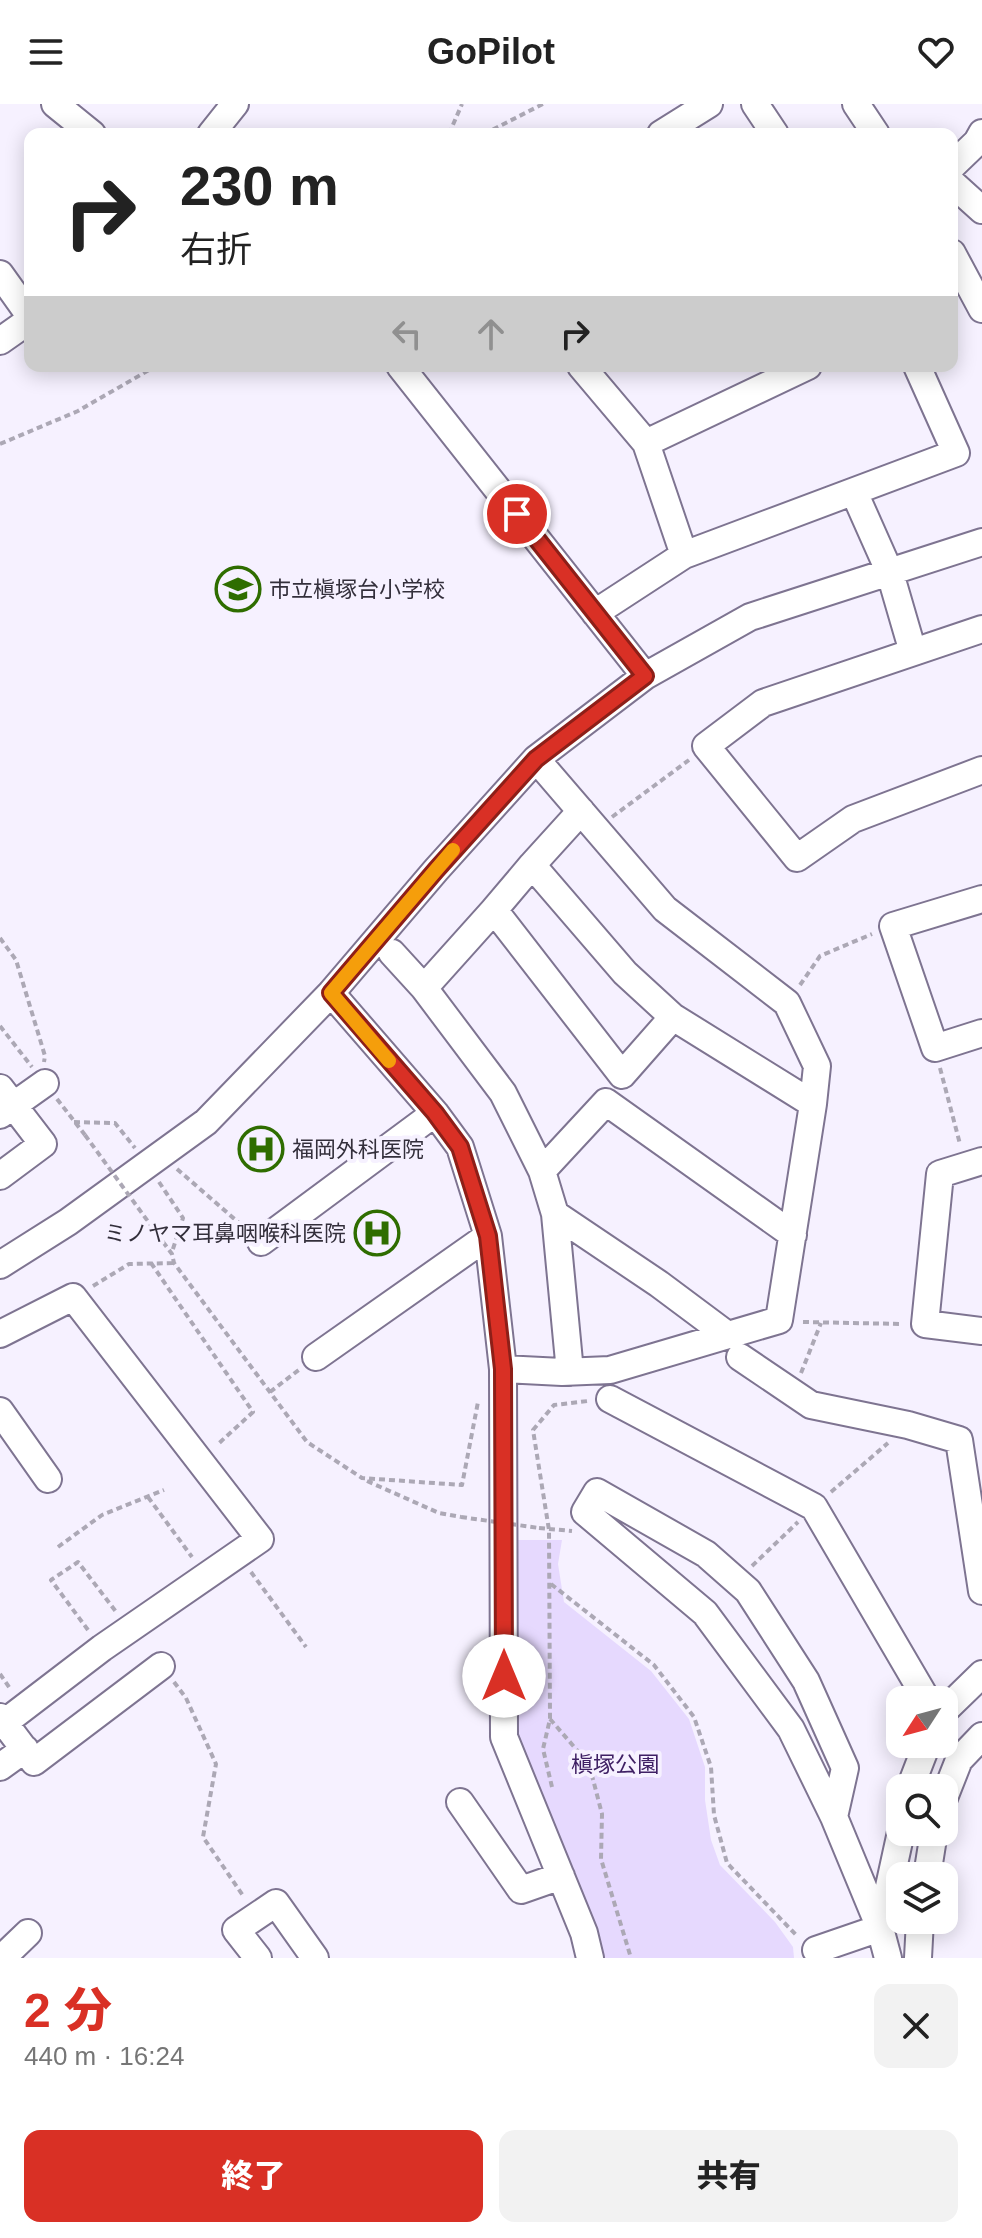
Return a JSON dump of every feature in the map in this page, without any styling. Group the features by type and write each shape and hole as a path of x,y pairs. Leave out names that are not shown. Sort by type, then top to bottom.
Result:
{"street":[{"path":"55,104 85,128"},
{"path":"216,128 235,104"},
{"path":"671,128 709,104"},
{"path":"755,104 771,128"},
{"path":"856,104 872,128"},
{"path":"958,160 982,133"},
{"path":"958,188 982,210"},
{"path":"958,264 982,309"},
{"path":"0,274 24,309"},
{"path":"0,341 24,323"},
{"path":"405,372 645,676"},
{"path":"586,372 646,443 684,555"},
{"path":"646,443 795,372"},
{"path":"595,613 684,555 956,453 920,372"},
{"path":"854,492 890,573 913,652"},
{"path":"0,1265 68,1222 206,1122 331,993 536,759 645,676 750,617 982,542"},
{"path":"982,629 763,703 706,746 797,858 853,819 982,770"},
{"path":"503,1369 610,1370 779,1320 817,1066 787,1003 665,909 536,759"},
{"path":"424,988 532,865 589,820"},
{"path":"532,865 625,973 673,1017 813,1104"},
{"path":"982,899 893,926 935,1048 982,1033"},
{"path":"494,910 622,1075"},
{"path":"392,953 424,988 503,1093 542,1171 555,1214 570,1372"},
{"path":"331,993 435,1113 460,1147 488,1236 503,1369 504,1737 584,1933 590,1958"},
{"path":"542,1171 606,1102 622,1075 673,1017"},
{"path":"0,1176 43,1144 5,1103 44,1075"},
{"path":"606,1102 793,1235"},
{"path":"261,1242 435,1113"},
{"path":"974,1163 940,1174 925,1324 982,1331"},
{"path":"555,1214 659,1284 726,1334"},
{"path":"316,1357 488,1236"},
{"path":"0,1334 73,1297 260,1539 1,1722 34,1762 161,1666"},
{"path":"740,1357 811,1405 908,1425 959,1440 982,1591"},
{"path":"610,1399 814,1507 919,1686"},
{"path":"0,1411 48,1479"},
{"path":"834,1817 845,1768 806,1681 748,1591 706,1554 597,1492 585,1512 705,1613 791,1729 834,1817 880,1928 888,1958"},
{"path":"958,1697 982,1674"},
{"path":"953,1774 959,1760 982,1736"},
{"path":"0,1767 25,1749"},
{"path":"460,1802 521,1890 561,1876"},
{"path":"880,1928 898,1846"},
{"path":"258,1958 236,1930 276,1903 315,1958"},
{"path":"808,1944 880,1928"},
{"path":"2,1958 28,1933"},
{"path":"918,1958 919,1934"}],"path":[{"path":"452,128 462,104"},
{"path":"496,128 543,104"},
{"path":"0,444 78,411 146,372"},
{"path":"589,820 706,746"},
{"path":"787,1003 820,956 893,926"},
{"path":"0,938 16,960 45,1056 44,1075"},
{"path":"935,1048 974,1163"},
{"path":"74,1122 115,1123 154,1159 261,1242"},
{"path":"85,1135 172,1254 174,1263 307,1442 362,1478 439,1513 539,1528"},
{"path":"154,1159 183,1218 172,1254"},
{"path":"151,1263 253,1412 198,1461"},
{"path":"73,1297 129,1264 174,1263"},
{"path":"793,1393 821,1323"},
{"path":"270,1392 316,1357"},
{"path":"362,1478 462,1485 479,1397"},
{"path":"58,1547 102,1515 164,1490"},
{"path":"148,1497 195,1562"},
{"path":"237,1554 306,1647"},
{"path":"102,1648 51,1580 78,1562 130,1629"},
{"path":"551,1584 654,1665 694,1717 711,1767 714,1815 727,1863 808,1944"},
{"path":"161,1666 186,1698 216,1764 203,1837 256,1916"},
{"path":"550,1719 589,1764 602,1814 601,1859 631,1958"}],"green space":[{"name":"槇塚公園","path":"516,1540 562,1540 558,1564 564,1602 651,1671 689,1719 705,1767 705,1800 711,1840 720,1865 775,1922 793,1947 794,1958 600,1958 520,1752 514,1721"}],"slow traffic":[{"path":"389,1061 331,993 453,850"}],"place":[{"name":"市立槇塚台小学校","path":"238,589"},
{"name":"福岡外科医院","path":"261,1149"},
{"name":"ミノヤマ耳鼻咽喉科医院","path":"377,1233"}],"route":[{"path":"504,1676 503,1369 488,1236 460,1147 435,1113 331,993 536,759 645,676 517,514"}]}
